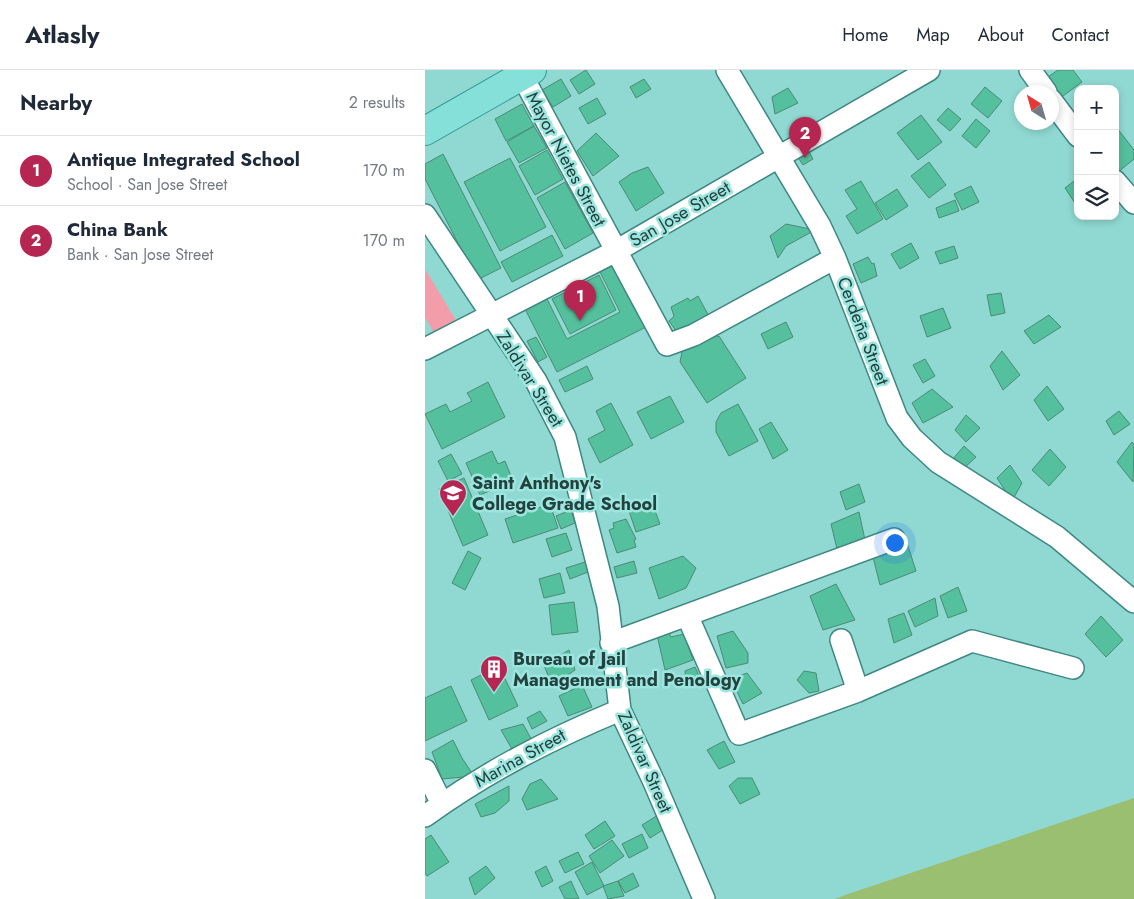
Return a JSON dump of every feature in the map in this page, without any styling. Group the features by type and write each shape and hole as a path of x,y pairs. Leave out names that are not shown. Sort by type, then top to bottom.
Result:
{"main road":[{"path":"425,130 524,72"}],"street":[{"name":"Cerdeña Street","path":"727,70 780,156 835,258 897,418 912,438 937,462 1057,537 1134,602"},
{"name":"San Jose Street","path":"425,349 616,252 929,70"},
{"path":"1030,70 1041,85"},
{"name":"Mayor Nietes Street","path":"524,72 616,252 667,345 694,335 835,258"},
{"path":"1059,111 1074,131"},
{"path":"1119,186 1134,203"},
{"name":"Zaldivar Street","path":"425,215 536,382 565,437 608,606 620,710 654,782 704,899"},
{"path":"611,643 894,538"},
{"path":"687,615 739,734 858,691 972,641 1073,668"},
{"path":"841,640 858,691"},
{"name":"Marina Street","path":"425,816 492,770 540,745 620,710"},
{"path":"425,770 442,804"}],"shaded area":[{"path":"425,269 457,322 435,335 425,317"},
{"path":"1134,798 1134,899 835,899 845,895"}],"building":[{"path":"586,70 595,84 579,94 570,80"},
{"path":"1058,70 1073,70 1082,82 1074,85 1074,88 1059,99 1059,85 1049,85 1045,79"},
{"path":"561,79 571,96 553,107 542,90"},
{"path":"644,79 651,89 636,98 630,87"},
{"path":"985,87 1002,101 988,118 971,104"},
{"path":"788,88 798,103 775,114 772,97"},
{"path":"597,98 606,114 588,124 579,108"},
{"path":"522,104 534,126 506,141 495,119"},
{"path":"948,108 961,119 950,131 937,120"},
{"path":"921,115 942,142 918,160 897,133"},
{"path":"976,119 990,131 976,148 962,136"},
{"path":"534,126 547,148 519,163 507,142"},
{"path":"1119,131 1134,150 1134,159 1119,171"},
{"path":"596,133 619,156 593,176 577,151"},
{"path":"547,150 563,179 535,195 519,166"},
{"path":"808,150 813,159 803,165 797,156"},
{"path":"443,154 501,268 477,280 425,179 425,164"},
{"path":"510,158 546,227 500,251 464,182"},
{"path":"929,162 946,185 929,198 911,176"},
{"path":"648,167 664,193 636,211 619,182 632,173"},
{"path":"861,181 883,219 857,234 846,216 857,209 845,190"},
{"path":"1074,181 1074,202 1065,188"},
{"path":"565,182 593,233 565,249 537,198"},
{"path":"971,186 979,202 962,210 954,194"},
{"path":"897,189 908,206 886,220 875,203"},
{"path":"955,200 959,211 939,218 936,208"},
{"path":"786,224 815,230 786,246 778,258 770,236"},
{"path":"552,235 563,256 512,282 501,262"},
{"path":"911,243 919,258 900,269 891,254"},
{"path":"954,246 958,258 940,264 935,252"},
{"path":"868,257 872,264 874,263 877,276 861,283 853,264"},
{"path":"618,261 650,325 557,372 524,307 546,297 567,339 620,312 599,270"},
{"path":"599,275 616,310 570,334 552,299"},
{"path":"1001,293 1005,313 991,316 987,295"},
{"path":"698,296 711,320 679,335 669,321 674,316 671,307 688,298 690,301"},
{"path":"943,308 951,328 927,337 920,316"},
{"path":"1049,315 1061,327 1034,344 1024,331"},
{"path":"786,322 793,337 768,349 761,334"},
{"path":"705,336 719,336 746,378 707,403 680,362 684,342"},
{"path":"536,337 547,357 538,362 527,341"},
{"path":"1002,351 1020,375 1003,390 990,366"},
{"path":"925,359 935,376 923,383 913,365"},
{"path":"587,366 593,379 565,392 559,380"},
{"path":"488,382 505,417 442,449 425,414 446,404 450,412 472,401 467,393"},
{"path":"1047,386 1064,409 1048,421 1034,400"},
{"path":"932,389 953,407 923,423 912,403"},
{"path":"670,396 684,422 651,439 637,412"},
{"path":"611,403 633,445 600,463 588,439 605,430 596,411"},
{"path":"738,404 758,441 729,456 716,432 716,422 721,413"},
{"path":"1119,411 1130,424 1114,435 1106,421"},
{"path":"966,415 980,428 966,442 955,430"},
{"path":"771,422 788,450 773,459 759,429"},
{"path":"1132,442 1134,445 1133,482 1117,462"},
{"path":"964,446 976,457 961,471 952,460"},
{"path":"1050,449 1066,467 1049,486 1032,470"},
{"path":"492,451 498,464 505,461 513,481 480,495 466,463"},
{"path":"451,454 462,474 448,481 438,461"},
{"path":"1010,465 1022,483 1012,501 997,478"},
{"path":"464,478 488,535 463,546 439,489"},
{"path":"859,484 865,502 846,510 840,492"},
{"path":"652,503 660,524 636,532 629,511"},
{"path":"550,504 558,528 513,543 505,519"},
{"path":"571,510 575,523 561,529 556,516"},
{"path":"859,512 865,540 837,549 831,524"},
{"path":"626,519 636,539 634,540 636,547 617,553 609,530 614,528 613,523"},
{"path":"566,533 572,550 552,557 546,539"},
{"path":"907,543 916,571 880,585 873,557"},
{"path":"468,551 481,558 465,590 452,583"},
{"path":"683,556 696,568 686,588 659,599 649,568"},
{"path":"634,561 637,573 617,578 614,567"},
{"path":"585,562 588,572 570,579 566,568"},
{"path":"560,573 565,593 544,598 539,579"},
{"path":"836,584 855,620 823,630 810,596"},
{"path":"958,587 967,611 948,618 940,596"},
{"path":"935,598 938,616 915,627 908,611"},
{"path":"574,602 578,632 552,635 549,605"},
{"path":"904,613 912,635 894,643 888,619"},
{"path":"1101,616 1123,640 1106,657 1085,634"},
{"path":"668,631 671,637 684,634 693,660 665,670 657,635"},
{"path":"733,631 748,653 748,663 726,668 717,636"},
{"path":"569,650 575,670 552,686 544,665"},
{"name":"Bureau of Jail Management and Penology","path":"499,666 518,706 489,720 471,680"},
{"path":"695,667 700,678 686,684 685,671"},
{"path":"804,671 816,673 819,691 809,693 797,680"},
{"path":"747,673 762,693 743,704 731,679"},
{"path":"582,685 592,707 568,716 559,696"},
{"path":"451,686 467,721 425,741 425,698"},
{"path":"540,711 547,721 532,729 527,718"},
{"path":"523,724 534,744 512,749 501,730"},
{"path":"453,740 474,776 442,779 432,752"},
{"path":"724,741 735,762 719,769 707,750"},
{"path":"738,778 752,778 760,794 740,804 729,786"},
{"path":"541,779 558,799 527,810 522,799 530,784"},
{"path":"509,786 509,801 495,813 481,817 475,804"},
{"path":"658,815 666,828 650,838 642,825"},
{"path":"605,821 615,836 594,849 585,835"},
{"path":"642,834 648,848 629,858 622,844"},
{"path":"431,835 449,862 427,876 425,873 425,839"},
{"path":"612,840 624,856 600,873 589,856"},
{"path":"578,852 584,864 565,873 559,861"},
{"path":"592,862 604,886 587,895 575,872"},
{"path":"486,866 495,878 475,895 469,878"},
{"path":"546,866 553,881 542,887 535,872"},
{"path":"633,873 639,886 625,893 618,881"},
{"path":"571,881 579,899 565,899 559,887"},
{"path":"618,881 624,896 608,899 603,886"}],"place":[{"name":"China Bank","path":"805,158"},
{"name":"Antique Integrated School","path":"580,321"},
{"name":"Saint Anthony's College Grade School","path":"453,517"},
{"name":"Bureau of Jail Management and Penology","path":"494,693"}]}
